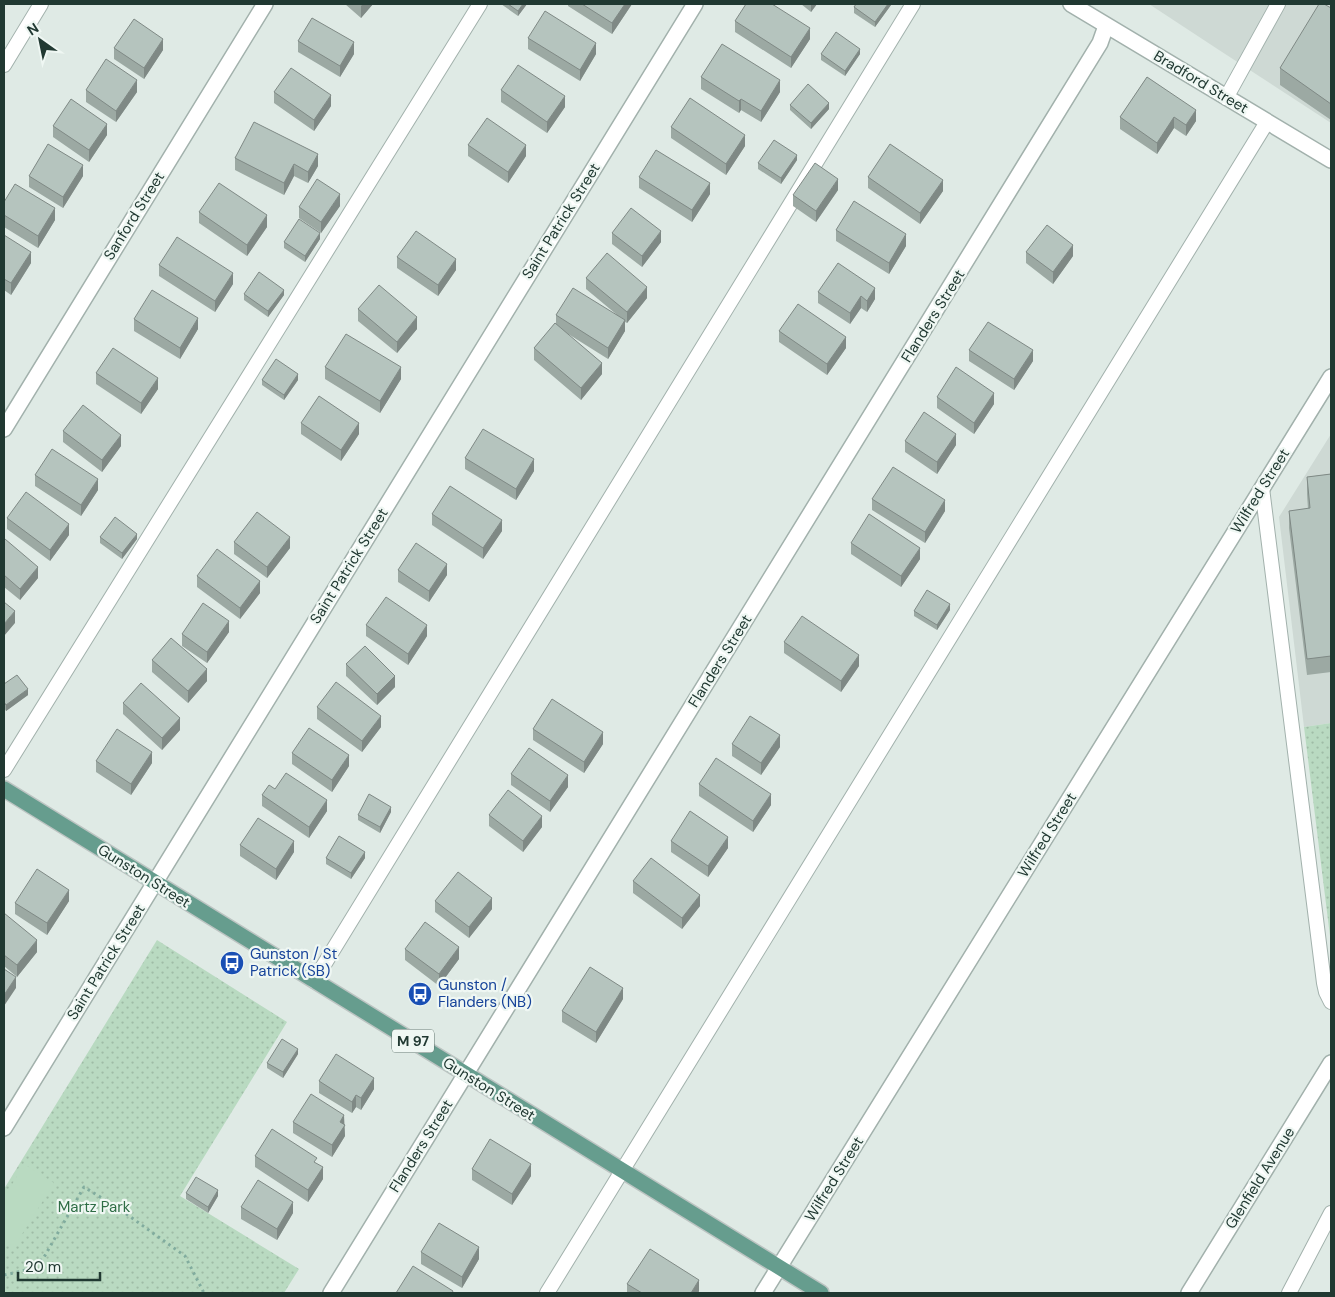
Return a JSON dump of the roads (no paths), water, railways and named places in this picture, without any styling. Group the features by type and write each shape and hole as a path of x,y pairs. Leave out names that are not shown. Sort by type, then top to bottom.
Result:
{"main road":[{"name":"Gunston Street","path":"4,789 821,1293"}],"street":[{"name":"Sanford Street","path":"4,429 265,4"},
{"name":"Saint Patrick Street","path":"4,1128 695,4"},
{"name":"Bradford Street","path":"1071,4 1331,160"},
{"name":"Flanders Street","path":"330,1293 1100,43 1106,26"},
{"name":"Wilfred Street","path":"763,1293 1331,377"},
{"name":"Glenfield Avenue","path":"1189,1293 1331,1063"}],"lane":[{"path":"4,64 41,4"},
{"path":"4,770 480,4"},
{"path":"314,981 913,4"},
{"path":"1226,98 1278,4"},
{"path":"547,1293 1268,122"},
{"path":"1262,488 1324,983 1331,1002"},
{"path":"1289,1293 1331,1213"}],"place":[{"name":"Gunston / St Patrick (SB)","path":"232,963"},
{"name":"Gunston / Flanders (NB)","path":"420,994"}],"park label":[{"name":"Martz Park","path":"94,1207"}]}
